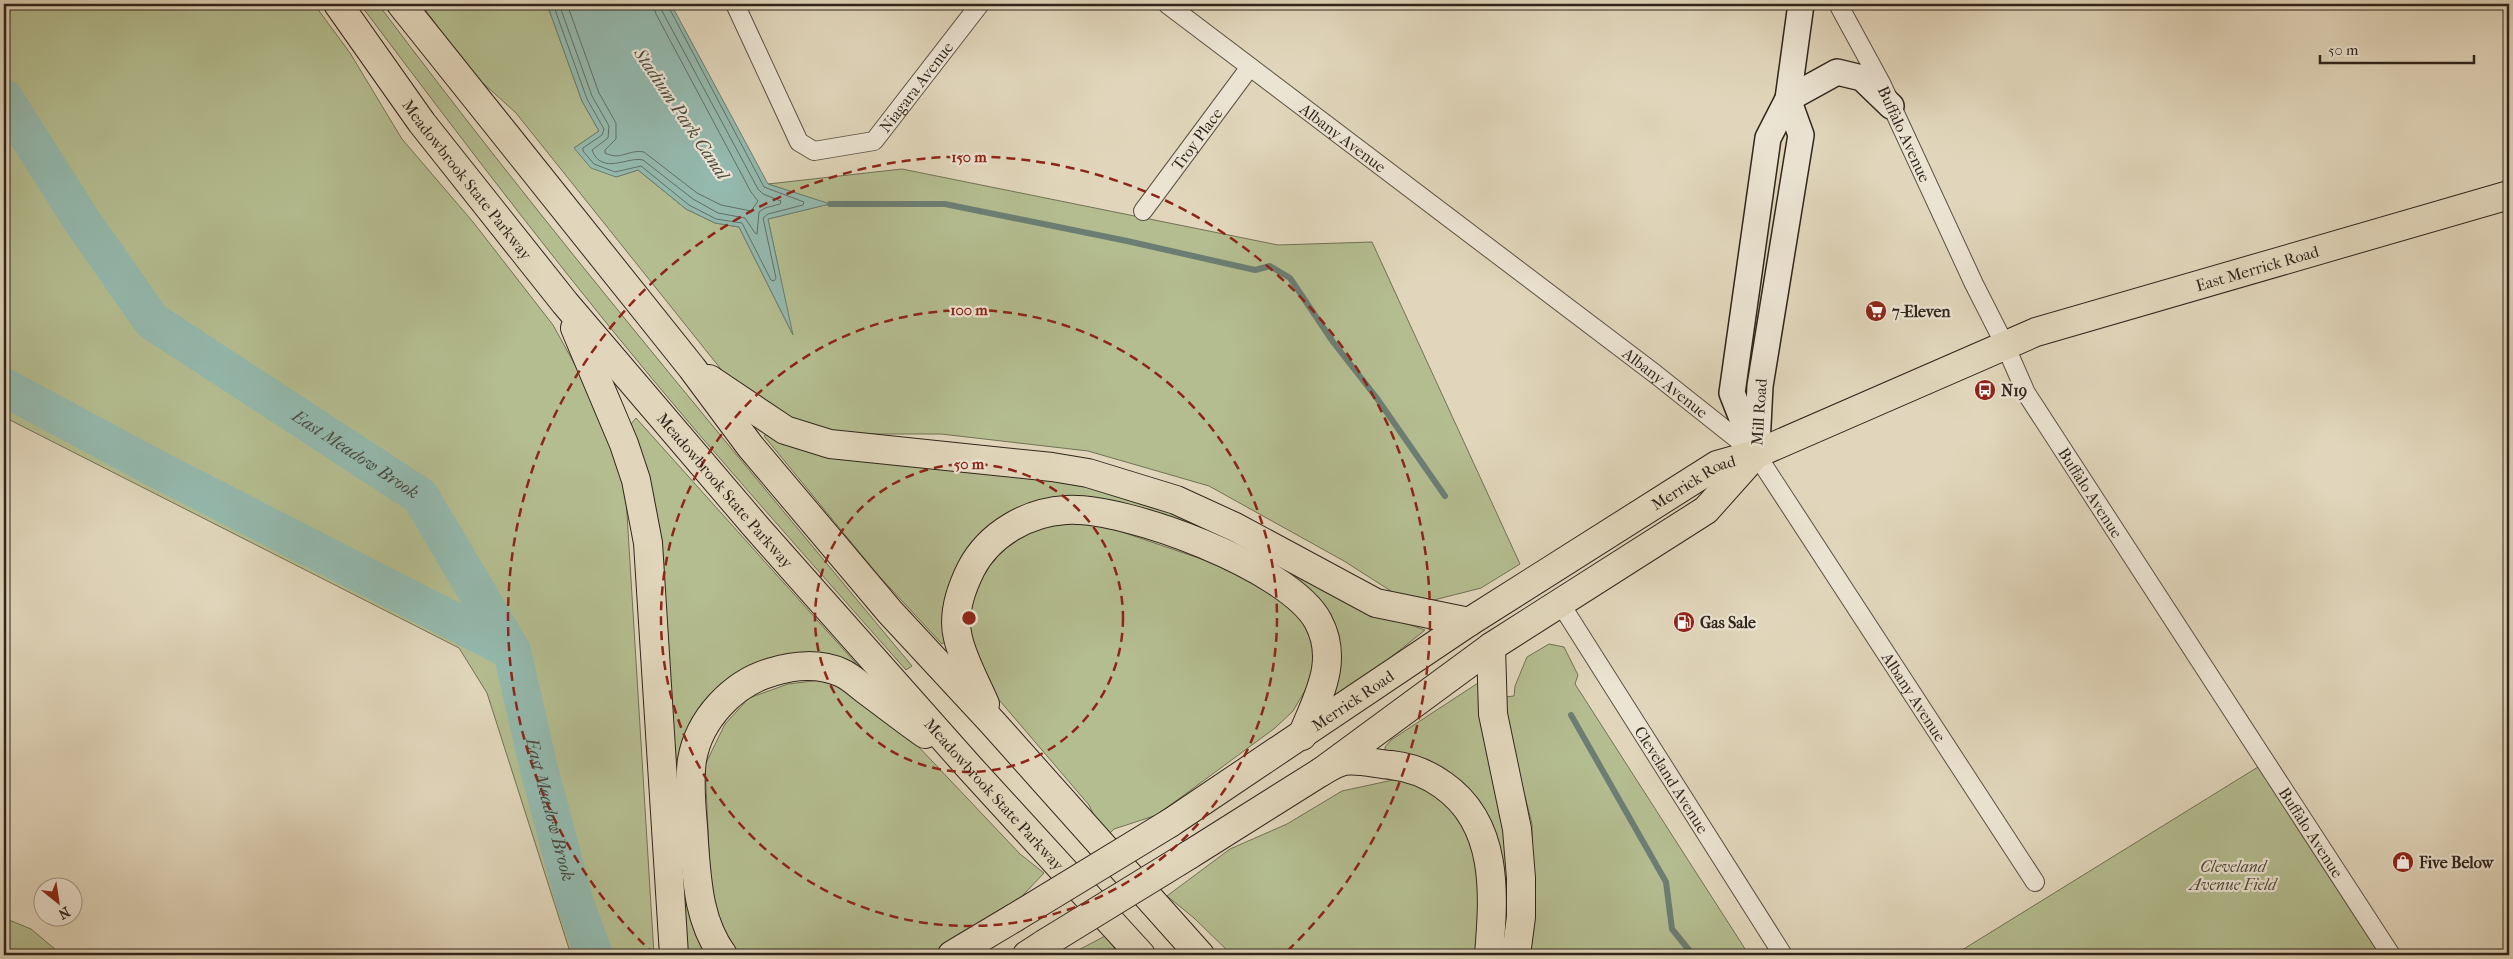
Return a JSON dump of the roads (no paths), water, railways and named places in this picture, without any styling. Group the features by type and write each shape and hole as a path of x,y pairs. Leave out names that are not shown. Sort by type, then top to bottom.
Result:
{"main road":[{"name":"Meadowbrook State Parkway","path":"338,4 422,123 565,303 757,528 970,768 1141,955"},
{"path":"401,4 692,368 750,446 877,597 992,722 1200,955"},
{"name":"Mill Road","path":"1756,454 1760,386 1801,135 1788,98 1801,4"},
{"path":"1788,98 1837,72 1862,78 1891,106"},
{"name":"East Merrick Road","path":"2005,345 2036,332 2083,318 2509,195"},
{"path":"565,303 624,444 636,480 648,543 674,955"},
{"name":"Merrick Road","path":"952,955 1170,823 1469,622 1717,465 1756,454 2005,345"},
{"path":"692,368 785,430 830,444 1052,467 1144,488 1176,500 1235,527 1376,603 1469,622"},
{"name":"Merrick Road","path":"1035,950 1321,772 1491,647 1706,510 1756,454"},
{"path":"992,722 958,638 957,610 964,583 975,562 990,544 1011,526 1034,515 1067,510 1099,512 1159,527 1196,541 1254,568 1302,601 1319,622 1328,652 1328,673 1302,736"},
{"path":"1491,647 1493,714 1517,829 1521,917 1516,955"},
{"path":"723,955 713,941 698,898 690,786 692,759 701,734 713,712 729,695 757,676 790,666 818,667 843,673 970,768"},
{"path":"1321,772 1345,761 1401,766 1432,777 1456,794 1470,812 1486,843 1490,865 1492,915 1489,955"}],"street":[{"name":"Niagara Avenue","path":"735,4 799,142 814,151 874,141 980,4"},
{"name":"Albany Avenue","path":"1167,4 1661,378 1756,454 2035,882"},
{"name":"Buffalo Avenue","path":"1838,4 1891,106 2026,393 2391,955"},
{"name":"Troy Place","path":"1143,211 1250,66"},
{"name":"Cleveland Avenue","path":"1560,603 1783,955"}],"water":[{"name":"Stadium Park Canal","path":"547,4 671,4 768,184 830,204 768,219 793,335 739,227 715,223 686,209 638,170 616,177 591,168 574,148 599,131 582,101"}],"waterway":[{"name":"East Meadow Brook","path":"4,98 82,221 152,321 420,496 512,651 539,769 574,900 594,955"},
{"path":"830,204 945,204 1127,241 1255,270 1270,266 1290,278 1333,342 1376,397 1445,496"},
{"path":"4,387 151,466 512,651"},
{"path":"1571,715 1666,882 1672,929 1693,955"}],"place":[{"name":"7-Eleven","path":"1876,311"},
{"name":"N19","path":"1985,390"},
{"name":"Gas Sale","path":"1684,622"},
{"name":"Five Below","path":"2403,862"}],"park label":[{"name":"Cleveland Avenue Field","path":"2233,875"}]}
